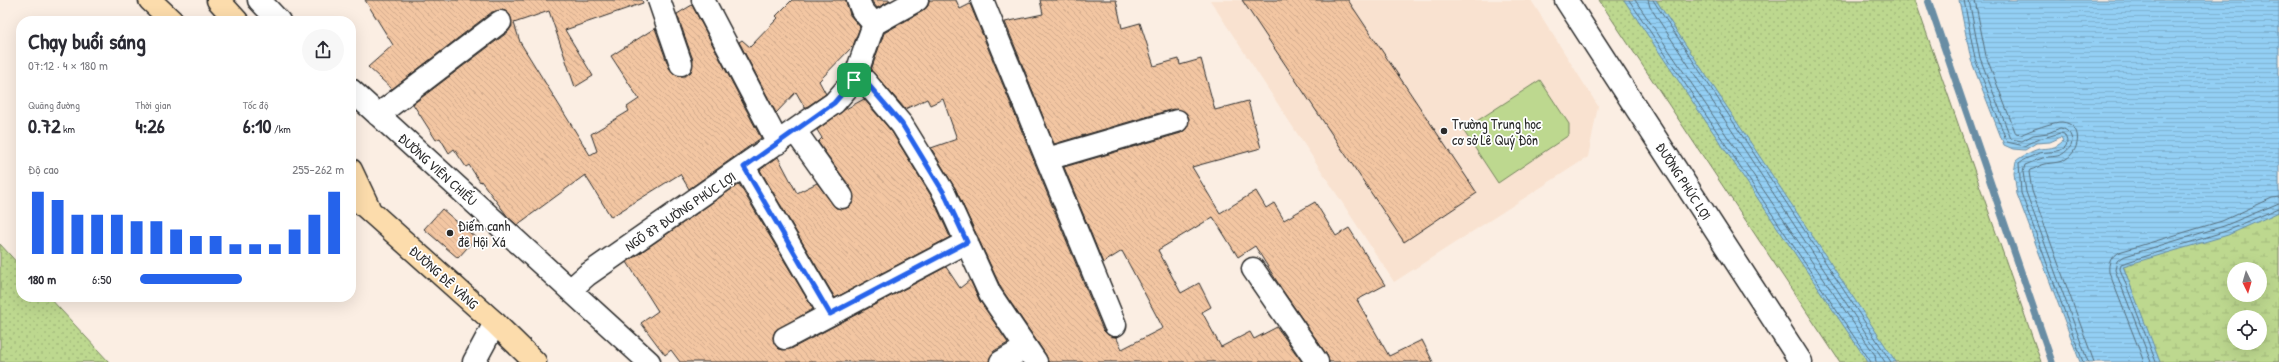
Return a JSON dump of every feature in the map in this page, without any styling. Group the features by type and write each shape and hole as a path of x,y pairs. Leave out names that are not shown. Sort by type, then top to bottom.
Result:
{"main road":[{"path":"150,0 167,16"},
{"path":"218,0 232,16"},
{"path":"356,180 372,213"},
{"name":"ĐƯỜNG ĐÊ VÀNG","path":"356,199 495,323 535,362"}],"street":[{"path":"259,0 274,16"},
{"path":"659,0 681,64"},
{"path":"703,0 787,137 842,197"},
{"path":"858,0 862,10 874,24 917,0"},
{"path":"982,0 1115,325"},
{"name":"ĐƯỜNG PHÚC LỢI","path":"1566,0 1801,362"},
{"path":"378,115 500,22"},
{"name":"NGÕ 87 ĐƯỜNG PHÚC LỢI","path":"570,290 587,275 834,103 854,80 874,24"},
{"path":"854,80 865,81 902,124 944,193 990,294 1031,355 1001,362"},
{"name":"ĐƯỜNG VIÊN CHIẾU","path":"356,95 649,362"},
{"path":"1047,159 1177,121"},
{"path":"744,167 830,314"},
{"path":"785,338 967,242"},
{"path":"1253,269 1317,362"},
{"path":"474,362 495,323"}],"shaded area":[{"name":"Trường Trung học cơ sở Lê Quý Đôn","path":"1210,0 1531,0 1598,106 1588,157 1394,282"}],"green space":[{"path":"1599,0 1915,0 2041,362 1840,362"},
{"path":"1540,80 1569,124 1569,135 1498,183 1463,130"},
{"path":"2279,206 2279,362 2158,362 2123,266"},
{"path":"0,244 16,262 16,302 54,302 109,362 0,362"}],"water":[{"path":"1624,0 1656,0 1896,362 1868,362"},
{"path":"1959,0 2279,0 2279,212 2228,235 2123,266 2160,362 2080,362 2017,194 2014,173 2016,161 2039,149 2055,147 2063,141 2061,137 2050,142 2036,143 2025,150 2013,149 2004,145 1971,60"}],"building":[{"path":"365,0 642,0 643,3 565,30 593,76 575,87 549,11 514,23 520,42 590,155 597,151 591,134 629,111 627,107 639,99 611,56 655,28 669,68 678,76 685,76 691,72 693,60 677,14 692,5 761,138 689,189 680,174 611,217 585,175 517,225 508,217 481,181 480,182 469,165 466,167 454,149 449,153 440,138 436,140 413,104 508,32 512,26 510,15 504,10 492,12 392,89 368,67 393,45"},
{"path":"792,0 846,0 850,15 860,27 853,46 819,81 826,94 805,108 796,92 776,113 739,42 742,40 750,47 778,18 776,16"},
{"path":"871,0 890,0 890,1 877,8"},
{"path":"929,0 956,0 960,9 970,4 1103,330 1108,335 1116,337 1122,349 1163,328 1122,251 1103,263 1064,167 1181,133 1186,129 1189,118 1185,112 1173,109 1054,144 1005,22 1043,14 1040,0 1116,0 1122,28 1140,23 1154,66 1179,59 1180,65 1201,59 1215,110 1248,101 1261,148 1192,167 1220,213 1256,191 1266,208 1274,203 1284,220 1315,202 1336,236 1349,228 1385,285 1357,300 1389,356 1422,340 1433,362 1329,362 1327,355 1281,288 1255,246 1238,257 1213,217 1158,250 1181,293 1199,283 1211,307 1202,312 1221,347 1250,332 1254,339 1277,327 1302,362 1048,362 1046,355 1001,288 955,188 931,148 957,139 943,99 930,105 927,99 905,109 871,70 884,33 923,11 928,6"},
{"path":"1242,0 1348,0 1477,193 1404,242"},
{"path":"864,99 892,132 933,199 950,237 835,298 760,170 778,157 797,193 817,183 836,208 843,209 849,207 853,202 852,190 818,142 822,138 817,130 844,110"},
{"path":"739,184 813,309 775,331 773,337 774,343 779,349 791,349 946,267 960,288 970,280 980,301 1008,343 994,351 989,362 680,362 671,350 665,355 641,323 658,311 627,262"},
{"name":"Điếm canh đê Hội Xá","path":"442,209 476,238 458,258 424,229"}],"waterway":[{"path":"1928,0 2052,362"}],"place":[{"name":"Trường Trung học cơ sở Lê Quý Đôn","path":"1444,131"},
{"name":"Điếm canh đê Hội Xá","path":"450,233"}],"route":[{"path":"854,80 865,81 902,124 944,193 967,242 830,314 744,167 834,103 854,80"}]}
